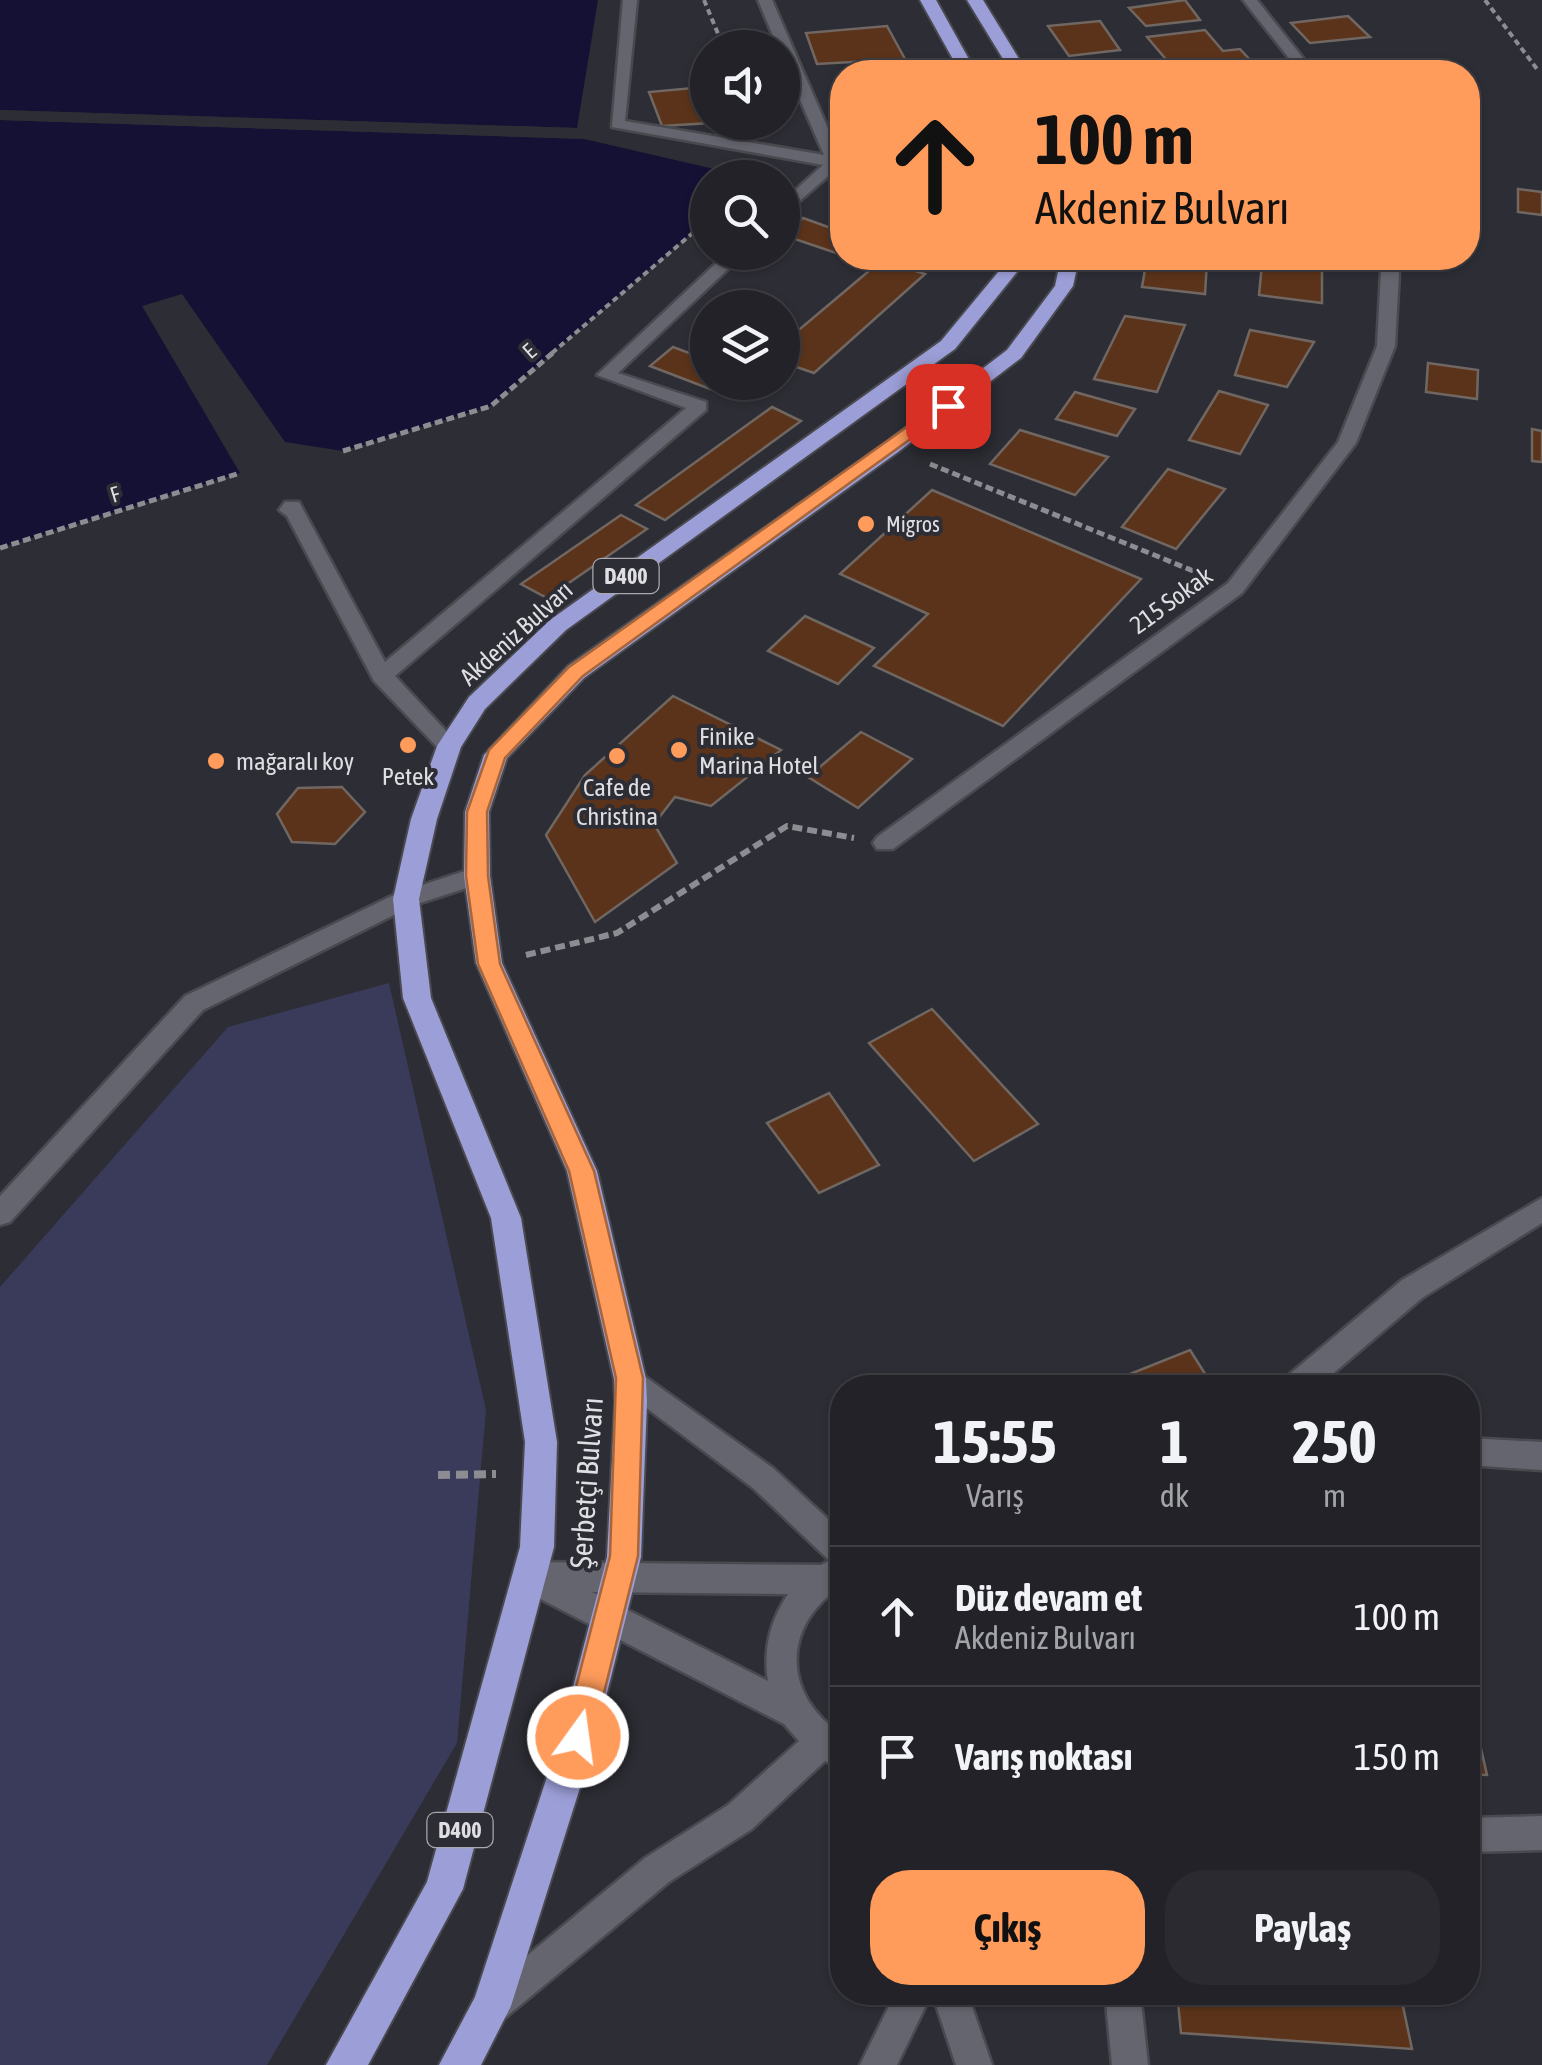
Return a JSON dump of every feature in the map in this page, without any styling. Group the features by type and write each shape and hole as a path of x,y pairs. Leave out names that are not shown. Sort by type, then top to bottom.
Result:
{"highway":[{"path":"928,0 961,60"},
{"path":"975,0 1012,60"},
{"name":"Akdeniz Bulvarı","path":"417,998 406,899 424,818 449,746 477,703 558,625 948,345 1009,270"},
{"name":"D400","path":"489,964 477,876 477,812 496,755 576,672 891,448 1014,354 1064,286 1067,270"},
{"name":"Şerbetçi Bulvarı","path":"459,2065 492,2006 578,1737 624,1556 630,1378 582,1171 489,964"},
{"name":"Şerbetçi Bulvarı","path":"346,2065 444,1889 537,1548 541,1442 506,1218 417,998"}],"street":[{"path":"630,0 618,124 830,161"},
{"path":"766,0 830,150"},
{"path":"1250,0 1298,60"},
{"path":"800,194 830,167"},
{"path":"382,676 699,406 606,375 719,270"},
{"name":"215 Sokak","path":"885,843 1234,588 1347,442 1386,346 1389,270"},
{"path":"289,510 292,506 382,676 449,746"},
{"path":"0,1214 194,1003 406,899 477,876"},
{"path":"1309,1375 1412,1289 1542,1209"},
{"path":"630,1378 763,1478 830,1541"},
{"path":"1480,1453 1542,1456"},
{"path":"530,1577 830,1574"},
{"path":"796,1713 780,1678 781,1640 795,1605 830,1575"},
{"path":"530,1577 796,1713 830,1746"},
{"path":"492,2006 657,1870 740,1817 830,1750"},
{"path":"1480,1835 1542,1833"},
{"path":"878,2065 908,2005"},
{"path":"953,2005 974,2065"},
{"path":"1123,2005 1130,2065"}],"path":[{"path":"704,0 716,30"},
{"path":"1485,0 1536,69"},
{"name":"E","path":"342,452 491,406 690,235"},
{"path":"891,448 1234,588"},
{"name":"F","path":"0,548 240,473"},
{"path":"489,964 616,934 786,826 885,843"}],"shaded area":[{"path":"0,0 598,0 577,128 0,110"},
{"path":"0,120 584,139 690,163 690,235 491,406 343,451 285,442 182,294 142,306 240,473 0,548"},
{"path":"389,983 486,1410 457,1743 267,2065 0,2065 0,1287 228,1027"}],"pier":[{"path":"0,110 577,128 580,132 98,118 581,134 584,139 0,120"}],"building":[{"path":"1185,0 1200,20 1146,26 1129,8"},
{"path":"1348,16 1370,37 1310,43 1291,23"},
{"path":"1100,21 1120,50 1069,56 1048,26"},
{"path":"887,26 905,59 830,60 830,63 817,64 806,33"},
{"path":"1205,30 1223,51 1240,49 1250,60 1167,60 1147,37"},
{"path":"690,88 690,124 662,126 649,92"},
{"path":"1518,189 1542,192 1542,215 1518,212"},
{"path":"803,218 830,228 830,251 800,241 800,221"},
{"path":"870,270 913,270 925,274 814,373 800,368 800,329"},
{"path":"1145,270 1206,270 1205,294 1142,287"},
{"path":"1261,270 1322,271 1322,303 1259,295"},
{"path":"1125,316 1185,325 1157,392 1094,379"},
{"path":"1250,330 1314,342 1287,387 1235,375"},
{"path":"673,347 690,353 690,381 650,366"},
{"path":"1428,363 1478,370 1477,399 1426,392"},
{"path":"1219,391 1268,405 1240,454 1189,440"},
{"path":"1075,392 1135,409 1117,436 1056,419"},
{"path":"772,407 801,421 665,520 636,505"},
{"path":"1532,429 1542,431 1542,462 1532,461"},
{"path":"1020,430 1108,457 1075,495 990,464"},
{"path":"1168,469 1225,489 1176,549 1122,527"},
{"path":"932,490 1141,579 1003,726 874,666 928,614 840,574"},
{"path":"621,515 647,529 547,598 521,584"},
{"path":"805,616 874,648 838,684 768,651"},
{"path":"673,696 781,750 711,806 675,797 654,824 677,863 595,922 546,835 585,775"},
{"path":"861,732 912,759 858,808 808,777"},
{"path":"342,787 365,812 335,844 292,842 277,814 298,788"},
{"path":"932,1009 1038,1124 974,1161 869,1043"},
{"path":"829,1093 879,1165 819,1193 767,1123"},
{"path":"1190,1350 1206,1375 1128,1375"},
{"path":"1480,1744 1487,1775 1480,1775"},
{"path":"1178,2005 1403,2005 1412,2049 1181,2033"}],"place":[{"name":"Migros","path":"866,524"},
{"name":"Petek","path":"408,745"},
{"name":"Finike Marina Hotel","path":"679,750"},
{"name":"Cafe de Christina","path":"617,756"},
{"name":"mağaralı koy","path":"216,761"}],"route":[{"path":"578,1737 624,1556 630,1378 582,1171 489,964 477,876 477,812 496,755 576,672 948,406"}]}
